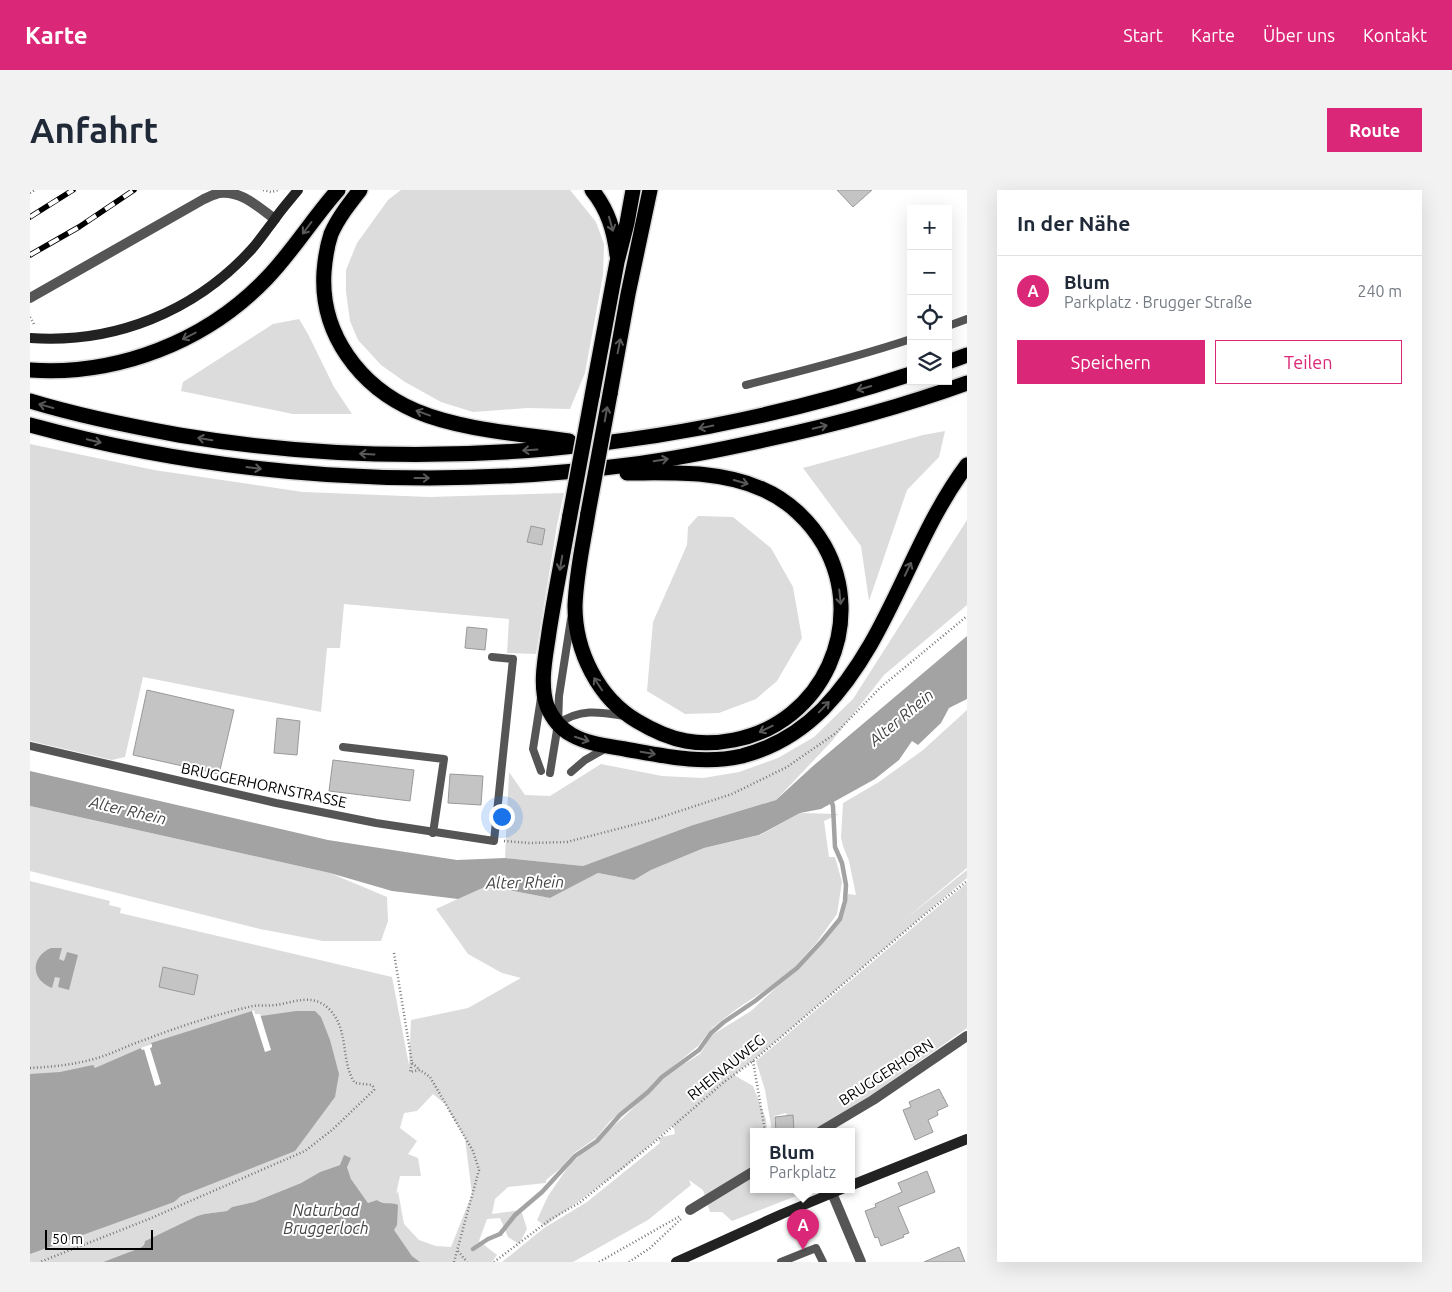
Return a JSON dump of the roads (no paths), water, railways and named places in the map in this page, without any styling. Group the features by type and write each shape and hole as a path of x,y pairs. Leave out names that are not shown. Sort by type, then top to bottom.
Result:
{"highway":[{"path":"30,370 67,370 111,364 140,357 197,332 236,306 267,278 338,190"},
{"path":"360,190 340,217 330,236 324,279 325,303 334,334 343,350 360,372 375,386 400,403 438,419 470,426 596,445"},
{"path":"592,190 603,205 610,220 617,262"},
{"path":"633,190 617,262 554,599 544,682 547,705 558,724 568,733 577,738 610,746 686,759 722,759 744,755 764,748 782,740 803,726 833,698 862,658 879,628 934,516 967,466"},
{"path":"560,472 693,473 728,478 761,488 788,504 812,528 826,549 837,576 842,602 839,638 831,663 811,694 784,719 768,728 750,736 722,742 702,743 678,739 656,731 632,718 605,693 586,661 576,623 577,582 588,513 610,394 628,294 650,190"},
{"path":"952,361 967,355"},
{"path":"30,401 78,414 154,430 229,442 306,450 383,454 461,454 596,445 699,428 814,402 907,375"},
{"path":"30,425 145,452 266,470 373,478 479,477 560,472 666,459 785,436 865,415 967,383"}],"main road":[{"path":"30,338 92,336 138,325 189,301 228,273 252,249 298,190"},
{"path":"855,1184 967,1139"},
{"path":"676,1262 832,1193"}],"street":[{"path":"30,298 199,202 219,193 235,193 245,197 275,219"},
{"name":"BRUGGERHORN","path":"826,1128 873,1100 967,1036"},
{"path":"690,1210 750,1173"},
{"path":"838,1193 861,1262"}],"lane":[{"path":"952,325 967,319"},
{"path":"746,385 820,367 908,340"},
{"path":"550,773 558,724 559,696 577,582"},
{"name":"BRUGGERHORNSTRASSE","path":"30,746 276,803 376,824 494,841 513,659 492,656"},
{"path":"541,771 533,749 544,682"},
{"path":"558,724 580,712 608,713 632,718"},
{"path":"571,772 585,760 610,746"},
{"path":"343,747 444,760 432,832"},
{"path":"782,1262 816,1248 823,1262"}],"water":[{"name":"Alter Rhein","path":"967,636 967,699 949,708 941,723 918,745 912,741 899,760 875,779 821,809 800,813 759,835 704,848 651,870 634,880 598,873 550,898 487,886 458,899 392,891 330,873 30,806 30,771 328,840 457,860 505,858 583,866 693,825 776,800 813,766"},
{"path":"51,948 62,948 59,959 64,961 67,952 78,955 69,990 58,987 60,978 55,977 52,988 40,980 37,974 36,968 39,957"},
{"path":"252,1011 254,1017 296,1011 315,1011 321,1017 330,1040 339,1074 335,1097 295,1151 181,1196 174,1202 30,1254 30,1074 60,1072 93,1065 95,1068 141,1048 142,1050 152,1047 151,1043"},
{"name":"Naturbad Bruggerloch","path":"344,1155 351,1158 347,1167 351,1179 368,1203 377,1200 383,1203 398,1205 397,1225 394,1230 412,1256 420,1262 103,1262 140,1248 144,1245 145,1241 197,1216 227,1211 232,1207 254,1202 301,1183 320,1172 340,1165"}],"waterway":[{"path":"473,1249 500,1234 515,1215 542,1192 575,1156 597,1141 620,1115 648,1092 662,1077 699,1050 711,1033 797,968 840,919 845,901 846,885 842,863 835,847 833,806 830,797"}],"railway":[{"path":"30,217 73,190"},
{"path":"30,255 79,227 134,190"}],"place":[{"name":"Blum","path":"803,1250"}]}
